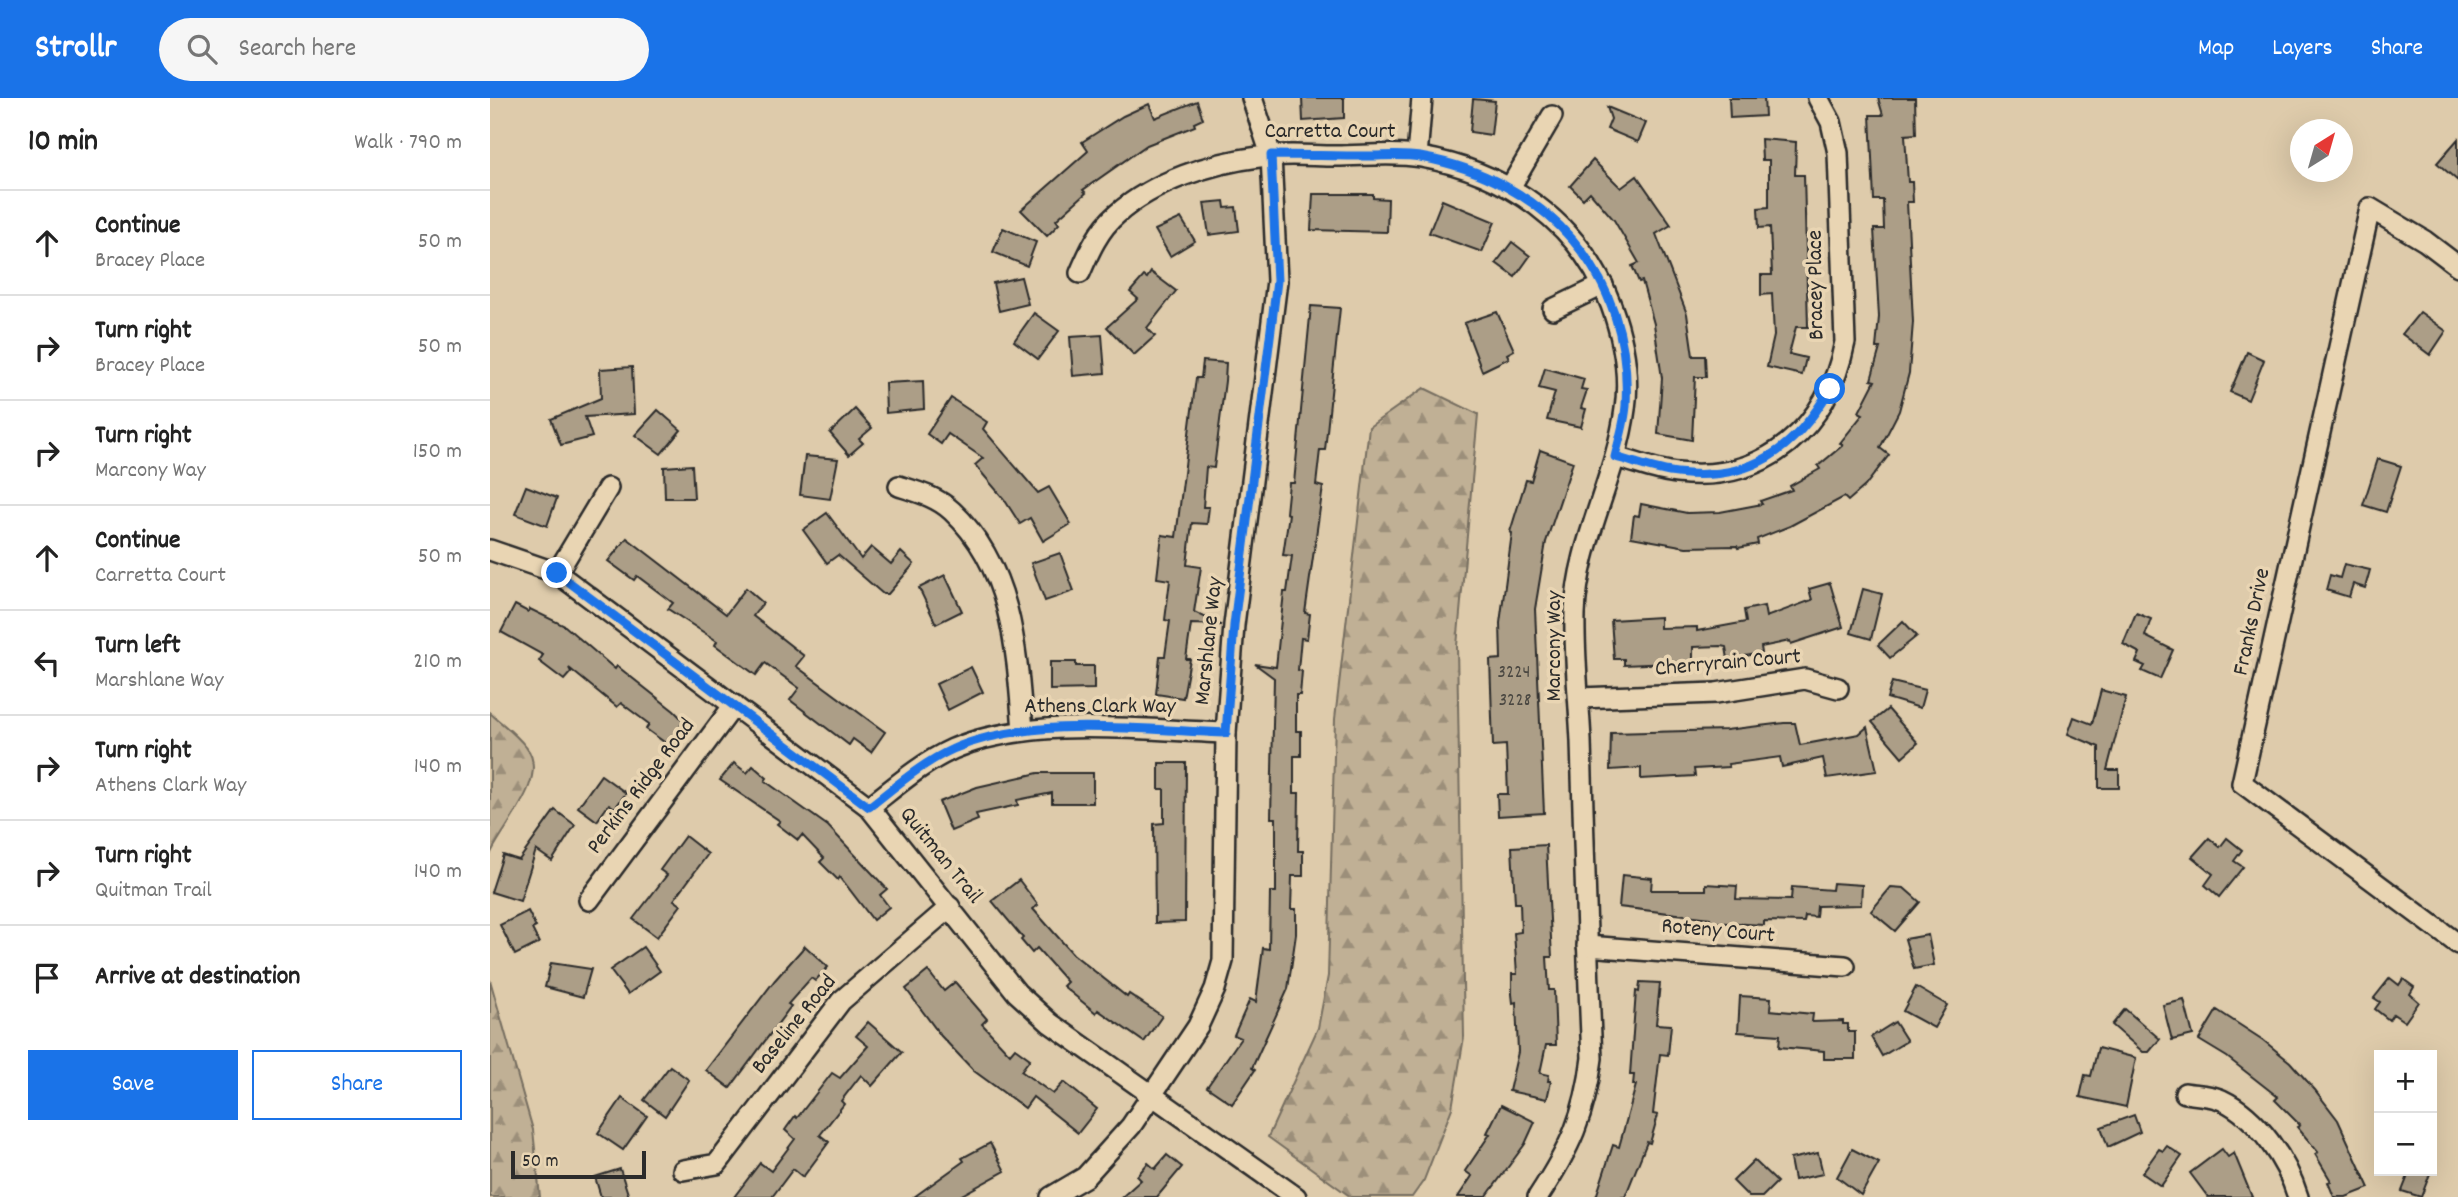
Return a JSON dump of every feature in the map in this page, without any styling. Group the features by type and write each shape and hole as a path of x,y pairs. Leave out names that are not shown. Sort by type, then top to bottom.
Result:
{"street":[{"name":"Marshlane Way","path":"1051,1197 1085,1177 1131,1126 1198,1026 1215,989 1223,961 1226,733 1234,625 1277,281 1271,155 1252,98"},
{"path":"1417,156 1422,98"},
{"name":"Bracey Place","path":"1615,457 1674,473 1720,474 1742,469 1766,459 1791,441 1805,428 1830,389 1839,368 1845,342 1838,153 1831,122 1818,98"},
{"path":"1511,186 1552,116"},
{"name":"Carretta Court","path":"1080,273 1098,236 1116,214 1154,190 1191,173 1229,161 1271,155 1417,156"},
{"name":"Marcony Way","path":"1417,156 1464,167 1511,186 1537,204 1561,226 1603,285 1620,331 1626,368 1626,407 1615,457 1580,578 1575,612 1592,1058 1587,1101 1559,1165 1538,1197"},
{"name":"Franks Drive","path":"2458,266 2426,241 2370,208 2242,783 2458,944"},
{"path":"1553,309 1603,285"},
{"path":"899,486 932,497 952,511 981,547 993,570 1017,643 1023,730"},
{"path":"557,573 608,488"},
{"name":"Quitman Trail","path":"490,550 557,573 869,807 1017,993 1050,1023 1296,1197"},
{"name":"Cherryrain Court","path":"1579,698 1716,693 1805,679 1838,688"},
{"name":"Perkins Ridge Road","path":"589,900 734,705"},
{"name":"Athens Clark Way","path":"869,807 914,771 953,750 988,737 1023,730 1226,733"},
{"name":"Baseline Road","path":"683,1170 716,1164 841,1001 950,907"},
{"name":"Roteny Court","path":"1587,946 1845,966"},
{"path":"2185,1093 2221,1099 2250,1119 2291,1175 2298,1197"}],"green space":[{"path":"1424,388 1478,414 1457,646 1464,1037 1452,1108 1424,1180 1412,1197 1351,1197 1268,1137 1318,1028 1328,976 1335,719 1369,427"},
{"path":"490,713 526,747 532,759 533,773 522,802 490,855"},
{"path":"490,980 533,1130 540,1197 490,1197"}],"building":[{"path":"1302,98 1344,98 1344,118 1303,121"},
{"path":"1729,98 1764,98 1765,116 1730,118"},
{"path":"1878,98 1915,98 1916,134 1905,135 1908,182 1912,182 1913,202 1907,202 1913,322 1909,373 1899,411 1880,448 1889,455 1865,486 1848,501 1844,497 1790,526 1757,539 1758,544 1738,548 1686,547 1631,537 1634,515 1639,516 1641,504 1687,513 1720,512 1762,504 1760,501 1792,490 1790,486 1820,469 1818,466 1843,445 1840,443 1863,414 1859,412 1875,381 1871,380 1880,348 1876,348 1879,317 1874,229 1884,229 1883,200 1874,200 1870,115 1883,115"},
{"path":"1473,99 1495,101 1491,135 1470,132"},
{"path":"1197,101 1203,119 1194,123 1195,126 1147,145 1083,190 1086,193 1056,220 1059,224 1047,236 1021,210 1088,151 1082,142 1123,116 1149,104 1155,118"},
{"path":"1607,107 1646,123 1638,142 1607,129 1611,119"},
{"path":"1761,139 1796,142 1795,175 1804,175 1808,327 1796,327 1789,354 1806,358 1802,375 1767,367 1774,336 1772,294 1761,295 1761,275 1772,275 1770,227 1759,228 1758,208 1769,207 1769,160 1762,160"},
{"path":"2458,139 2458,181 2437,163"},
{"path":"1593,160 1621,188 1637,176 1671,225 1656,234 1687,314 1693,356 1705,356 1706,377 1695,377 1692,440 1658,434 1662,378 1654,324 1642,281 1639,282 1632,266 1639,263 1614,220 1590,192 1583,199 1570,186"},
{"path":"1313,194 1373,194 1373,198 1388,199 1387,232 1311,230"},
{"path":"1442,200 1495,222 1482,252 1429,233"},
{"path":"1224,201 1225,208 1236,207 1239,231 1209,235 1204,203"},
{"path":"1181,218 1195,241 1170,256 1155,230"},
{"path":"1003,228 1036,242 1027,266 993,252"},
{"path":"1512,242 1530,256 1515,277 1496,263"},
{"path":"1151,272 1176,291 1147,328 1155,336 1134,355 1107,327 1138,299 1130,292"},
{"path":"1021,277 1028,304 999,311 993,283"},
{"path":"1311,306 1340,308 1325,450 1320,450 1316,485 1323,487 1305,613 1310,614 1307,639 1301,638 1298,670 1302,671 1300,695 1296,695 1296,731 1301,731 1301,756 1294,756 1294,793 1299,793 1298,851 1303,851 1303,876 1292,876 1291,909 1296,909 1296,934 1288,989 1252,1068 1255,1070 1232,1104 1207,1087 1241,1038 1234,1035 1250,999 1256,1002 1263,948 1269,949 1270,892 1276,892 1276,818 1271,818 1274,678 1255,664 1276,667 1284,592 1287,592 1292,556 1283,555 1289,514 1286,513 1289,483 1294,483"},
{"path":"1497,312 1514,350 1507,354 1509,358 1482,371 1464,323"},
{"path":"2420,312 2446,331 2430,355 2402,334"},
{"path":"1034,313 1059,331 1038,359 1014,341"},
{"path":"1102,335 1105,373 1073,376 1070,337"},
{"path":"2247,352 2264,360 2248,400 2230,392"},
{"path":"1203,361 1226,363 1225,381 1214,468 1206,467 1203,507 1209,507 1207,524 1192,523 1187,565 1201,567 1194,612 1221,625 1191,624 1186,659 1190,659 1183,698 1156,694 1160,656 1165,656 1170,621 1165,620 1170,580 1157,578 1162,535 1176,537 1196,378 1201,378"},
{"path":"632,367 634,414 585,417 592,437 561,445 551,419 601,398 600,369"},
{"path":"1545,368 1584,379 1581,389 1587,390 1581,408 1586,409 1581,427 1547,420 1555,392 1539,388"},
{"path":"923,381 924,409 886,413 885,383"},
{"path":"951,398 987,422 983,429 1038,493 1049,487 1071,524 1043,541 1030,518 1020,524 1004,499 975,465 983,458 948,434 941,444 927,434"},
{"path":"855,409 872,428 859,439 863,443 849,455 830,433"},
{"path":"658,410 681,430 661,454 635,435"},
{"path":"1540,450 1573,462 1546,542 1535,609 1544,813 1498,816 1497,794 1508,794 1506,745 1493,746 1490,660 1501,659 1500,623 1510,532 1526,480 1531,481"},
{"path":"805,456 838,459 830,499 800,495"},
{"path":"2378,459 2401,466 2386,512 2363,505"},
{"path":"692,465 694,498 665,498 664,467"},
{"path":"526,486 557,498 547,526 515,514"},
{"path":"827,513 861,559 871,547 891,564 901,552 914,564 888,594 883,594 838,555 827,563 803,530"},
{"path":"627,538 726,614 746,588 763,603 753,616 804,656 796,666 885,732 871,752 853,739 849,745 790,700 799,688 765,663 756,675 715,645 717,641 668,609 673,603 637,576 634,580 608,561"},
{"path":"1060,553 1074,591 1045,601 1031,563"},
{"path":"2344,564 2370,570 2365,588 2353,584 2349,597 2326,590 2330,575 2340,578"},
{"path":"945,575 962,611 936,624 919,588"},
{"path":"1830,583 1843,627 1791,644 1790,641 1761,647 1762,653 1728,659 1726,647 1721,646 1693,647 1693,662 1624,665 1624,659 1614,659 1611,620 1660,617 1660,628 1697,627 1697,631 1746,622 1744,610 1764,606 1766,617 1812,600 1809,589"},
{"path":"1863,589 1882,594 1871,639 1851,633"},
{"path":"515,605 528,612 530,609 565,626 615,669 617,666 674,711 684,721 667,744 646,729 649,724 621,703 617,707 569,668 571,672 564,680 539,661 543,655 501,632"},
{"path":"2136,613 2151,619 2145,636 2173,650 2160,679 2142,671 2145,666 2136,662 2140,653 2123,644"},
{"path":"1903,621 1917,636 1890,658 1878,645"},
{"path":"1050,662 1076,662 1076,666 1094,666 1094,689 1050,690"},
{"path":"971,667 983,692 948,710 936,684"},
{"path":"1892,682 1925,690 1920,708 1887,698"},
{"path":"2101,690 2126,697 2107,770 2119,770 2119,788 2099,788 2099,747 2068,734 2074,717 2092,724"},
{"path":"1888,709 1918,743 1902,757 1872,722"},
{"path":"1795,723 1800,745 1859,734 1867,727 1877,771 1827,778 1823,758 1782,767 1780,757 1728,764 1729,767 1694,769 1695,776 1641,779 1641,768 1610,770 1611,733 1726,730"},
{"path":"734,763 747,773 753,766 767,778 765,781 828,826 887,889 880,895 889,907 873,920 840,877 838,880 820,862 824,858 802,835 798,840 777,824 780,821 720,780"},
{"path":"1159,763 1186,763 1185,922 1155,923 1154,824 1164,823 1164,789 1159,789"},
{"path":"1038,773 1093,773 1093,803 1052,803 1052,793 1017,800 1018,805 976,814 978,820 951,831 939,802 977,787"},
{"path":"601,775 626,793 615,808 609,804 597,821 578,807"},
{"path":"555,810 575,825 552,861 536,850 520,901 491,892 503,855 519,860"},
{"path":"685,836 708,854 674,900 681,905 657,937 633,919 667,875 660,870"},
{"path":"2209,838 2220,847 2227,838 2242,850 2234,861 2243,867 2219,897 2205,885 2213,874 2192,857"},
{"path":"1546,845 1552,957 1547,957 1549,990 1554,990 1556,1045 1546,1045 1540,1073 1549,1075 1548,1081 1551,1081 1547,1099 1509,1091 1518,1052 1516,1002 1513,1003 1512,994 1512,974 1517,974 1514,933 1521,932 1520,903 1515,903 1512,847"},
{"path":"1622,875 1652,878 1651,890 1706,890 1706,884 1737,886 1736,899 1791,900 1792,887 1832,890 1833,883 1862,885 1861,905 1817,906 1816,917 1805,916 1804,922 1764,921 1764,925 1710,922 1710,918 1619,907"},
{"path":"1019,880 1038,905 1033,909 1073,954 1127,997 1129,994 1162,1016 1144,1042 1098,1010 1096,1013 1063,986 1067,982 1037,948 1032,953 1021,940 1023,938 992,901"},
{"path":"1891,887 1904,888 1920,902 1895,931 1871,911"},
{"path":"528,911 536,927 532,929 539,943 515,955 500,925"},
{"path":"1928,935 1934,965 1914,969 1905,939"},
{"path":"805,946 828,967 815,981 811,978 788,1004 791,1006 730,1088 706,1070 775,980"},
{"path":"643,947 660,971 628,994 610,970"},
{"path":"551,963 591,969 583,997 545,987"},
{"path":"928,971 944,991 955,982 987,1019 982,1024 1010,1054 1015,1048 1030,1059 1021,1071 1053,1094 1064,1082 1097,1109 1078,1133 1033,1097 1025,1108 974,1071 941,1036 906,989"},
{"path":"2390,978 2399,985 2403,979 2414,987 2410,994 2419,1002 2405,1022 2393,1014 2389,1020 2375,1009 2380,1002 2374,998"},
{"path":"1640,982 1660,983 1656,1024 1671,1025 1668,1055 1660,1054 1653,1114 1658,1115 1650,1143 1647,1142 1625,1197 1596,1197 1613,1145 1619,1147 1636,1085 1633,1085 1634,1075 1630,1075 1636,991 1639,992"},
{"path":"1916,987 1947,1005 1934,1028 1903,1011"},
{"path":"1740,996 1771,998 1770,1010 1813,1014 1812,1022 1843,1021 1843,1024 1848,1024 1848,1032 1855,1032 1855,1059 1824,1059 1824,1051 1779,1047 1780,1035 1738,1032"},
{"path":"2184,1000 2193,1035 2172,1040 2163,1005"},
{"path":"2125,1009 2160,1039 2149,1052 2143,1052 2112,1025"},
{"path":"2217,1010 2263,1040 2290,1062 2315,1090 2338,1120 2369,1188 2346,1197 2334,1197 2328,1182 2331,1181 2315,1154 2318,1152 2297,1127 2300,1125 2275,1100 2278,1097 2227,1057 2199,1040"},
{"path":"868,1022 902,1052 872,1086 861,1075 841,1101 844,1104 820,1135 829,1142 803,1177 793,1169 772,1197 734,1197 760,1163 771,1171 795,1139 785,1130 795,1116 797,1118 832,1073 840,1078 868,1046 856,1036"},
{"path":"1895,1022 1907,1041 1882,1056 1871,1037"},
{"path":"2098,1048 2136,1058 2126,1107 2080,1097 2085,1075 2091,1076"},
{"path":"670,1066 689,1080 665,1116 644,1100"},
{"path":"622,1098 647,1116 623,1150 598,1133"},
{"path":"1501,1105 1535,1122 1525,1144 1486,1197 1458,1197 1472,1176 1465,1171 1490,1134 1487,1133"},
{"path":"2134,1115 2140,1132 2108,1147 2101,1127"},
{"path":"990,1143 1005,1171 958,1197 914,1197 964,1161 962,1158"},
{"path":"2167,1146 2182,1156 2161,1186 2142,1173 2159,1149 2163,1151"},
{"path":"1852,1149 1879,1163 1861,1195 1837,1177"},
{"path":"2222,1149 2228,1157 2234,1153 2252,1197 2208,1197 2190,1173"},
{"path":"1818,1153 1823,1174 1794,1180 1790,1159"},
{"path":"1167,1155 1182,1167 1157,1197 1122,1197 1141,1180 1137,1176 1148,1163 1155,1169"},
{"path":"1754,1160 1777,1182 1762,1197 1749,1197 1733,1181"},
{"path":"620,1169 629,1197 601,1197 595,1177"},
{"path":"2408,1176 2429,1176 2421,1197 2402,1191"}],"route":[{"path":"557,573 869,807 914,771 953,750 988,737 1023,730 1115,729 1226,733 1234,625 1272,343 1277,281 1271,155 1417,156 1464,167 1511,186 1537,204 1561,226 1587,258 1603,285 1620,331 1626,368 1626,407 1615,457 1674,473 1720,474 1742,469 1766,459 1805,428 1830,389"}]}
